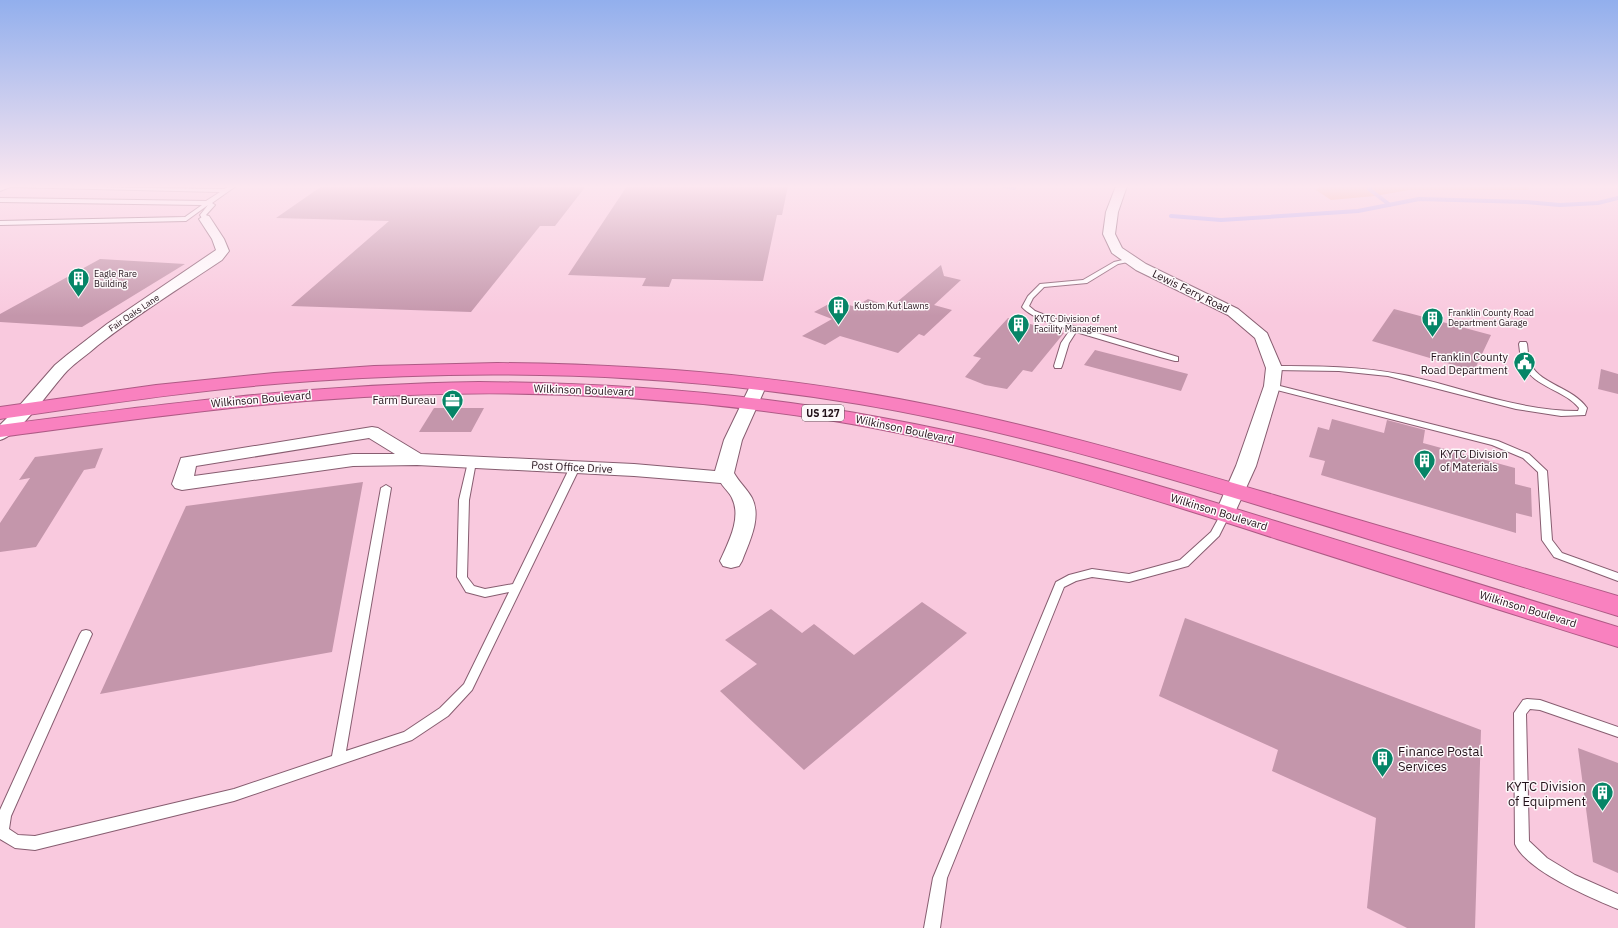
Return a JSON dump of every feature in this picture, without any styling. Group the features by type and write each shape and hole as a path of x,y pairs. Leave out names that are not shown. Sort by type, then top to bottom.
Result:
{"highway":[{"name":"Wilkinson Boulevard","path":"1,428 26,409 230,383 409,370 504,368 580,370 680,376 759,384 843,395 962,416 1080,446 1235,490 1618,606"},
{"name":"Wilkinson Boulevard","path":"1,428 227,402 413,388 505,387 596,390 688,396 751,403 872,422 981,445 1089,473 1618,637"}],"street":[{"name":"Fair Oaks Lane","path":"26,409 61,368 100,336 217,258 223,251 211,229"},
{"name":"Lewis Ferry Road","path":"1110,229 1109,234 1117,250 1131,260 1141,267 1233,312 1262,336 1274,368 1272,386 1246,466 1225,514"},
{"path":"731,561 744,524 745,512 743,500 737,489 726,478 725,468 733,440 759,384"},
{"name":"Post Office Drive","path":"417,459 372,432 188,462 182,484 353,460 417,459 575,467 726,478"}],"lane":[{"path":"1131,260 1116,263 1085,282 1042,285 1026,303 1025,307 1027,311 1075,328 1175,359"},
{"path":"1058,366 1065,343 1075,328"},
{"path":"1274,368 1333,368 1377,372 1526,408 1568,414 1582,413 1583,408 1578,400 1534,376 1526,364 1523,344"},
{"path":"1272,386 1495,443 1526,456 1542,470 1547,540 1558,555 1618,577"},
{"path":"472,462 464,500 462,577 470,589 485,593 517,587"},
{"path":"86,634 4,816 2,832 15,841 35,843 234,795 408,736 444,712 468,687 575,467"},
{"path":"338,760 386,488"},
{"path":"932,928 940,878 1060,585 1073,578 1092,573 1129,578 1184,563 1215,534 1225,514"},
{"path":"1618,732 1540,705 1527,704 1520,713 1522,844 1547,866 1570,880 1618,902"}],"building":[{"path":"379,229 537,229 471,312 291,306"},
{"path":"598,229 774,229 763,281 672,279 669,287 642,286 646,278 568,275"},
{"name":"Eagle Rare Building","path":"100,259 185,264 82,327 0,322 0,314"},
{"path":"941,265 944,276 961,280 934,305 952,310 924,336 919,334 898,353 840,336 825,345 802,336 832,319 814,312 836,300 855,307 868,299 891,307"},
{"name":"Franklin County Road Department Garage","path":"1394,309 1491,335 1474,371 1372,341"},
{"name":"KYTC Division of Facility Management","path":"1008,318 1064,333 1032,372 1023,370 1007,389 985,385 965,377 981,358 973,356"},
{"path":"1095,350 1188,374 1181,391 1084,365"},
{"path":"1601,369 1618,374 1618,394 1598,389"},
{"name":"Farm Bureau","path":"434,408 484,408 471,432 419,432"},
{"name":"KYTC Division of Materials","path":"1332,419 1384,433 1387,420 1425,430 1423,443 1515,468 1515,484 1531,488 1532,517 1516,513 1516,533 1321,475 1325,461 1309,457 1318,427 1329,430"},
{"path":"103,448 95,468 84,470 36,547 0,552 0,523 30,478 19,480 35,457"},
{"path":"363,482 332,652 100,694 186,506"},
{"path":"922,602 967,633 804,770 720,691 757,664 725,640 771,609 802,633 814,624 854,655"},
{"name":"Finance Postal Services","path":"1185,618 1481,730 1475,928 1407,928 1367,908 1376,818 1272,771 1278,750 1159,696"},
{"name":"KYTC Division of Equipment","path":"1578,748 1618,763 1618,873 1593,862"}],"place":[{"name":"Eagle Rare Building","path":"78,298"},
{"name":"Kustom Kut Lawns","path":"838,326"},
{"name":"Franklin County Road Department Garage","path":"1432,338"},
{"name":"KYTC Division of Facility Management","path":"1019,344"},
{"name":"Franklin County Road Department","path":"1524,382"},
{"name":"Farm Bureau","path":"452,420"},
{"name":"KYTC Division of Materials","path":"1425,480"},
{"name":"Finance Postal Services","path":"1383,778"},
{"name":"KYTC Division of Equipment","path":"1602,812"}]}
